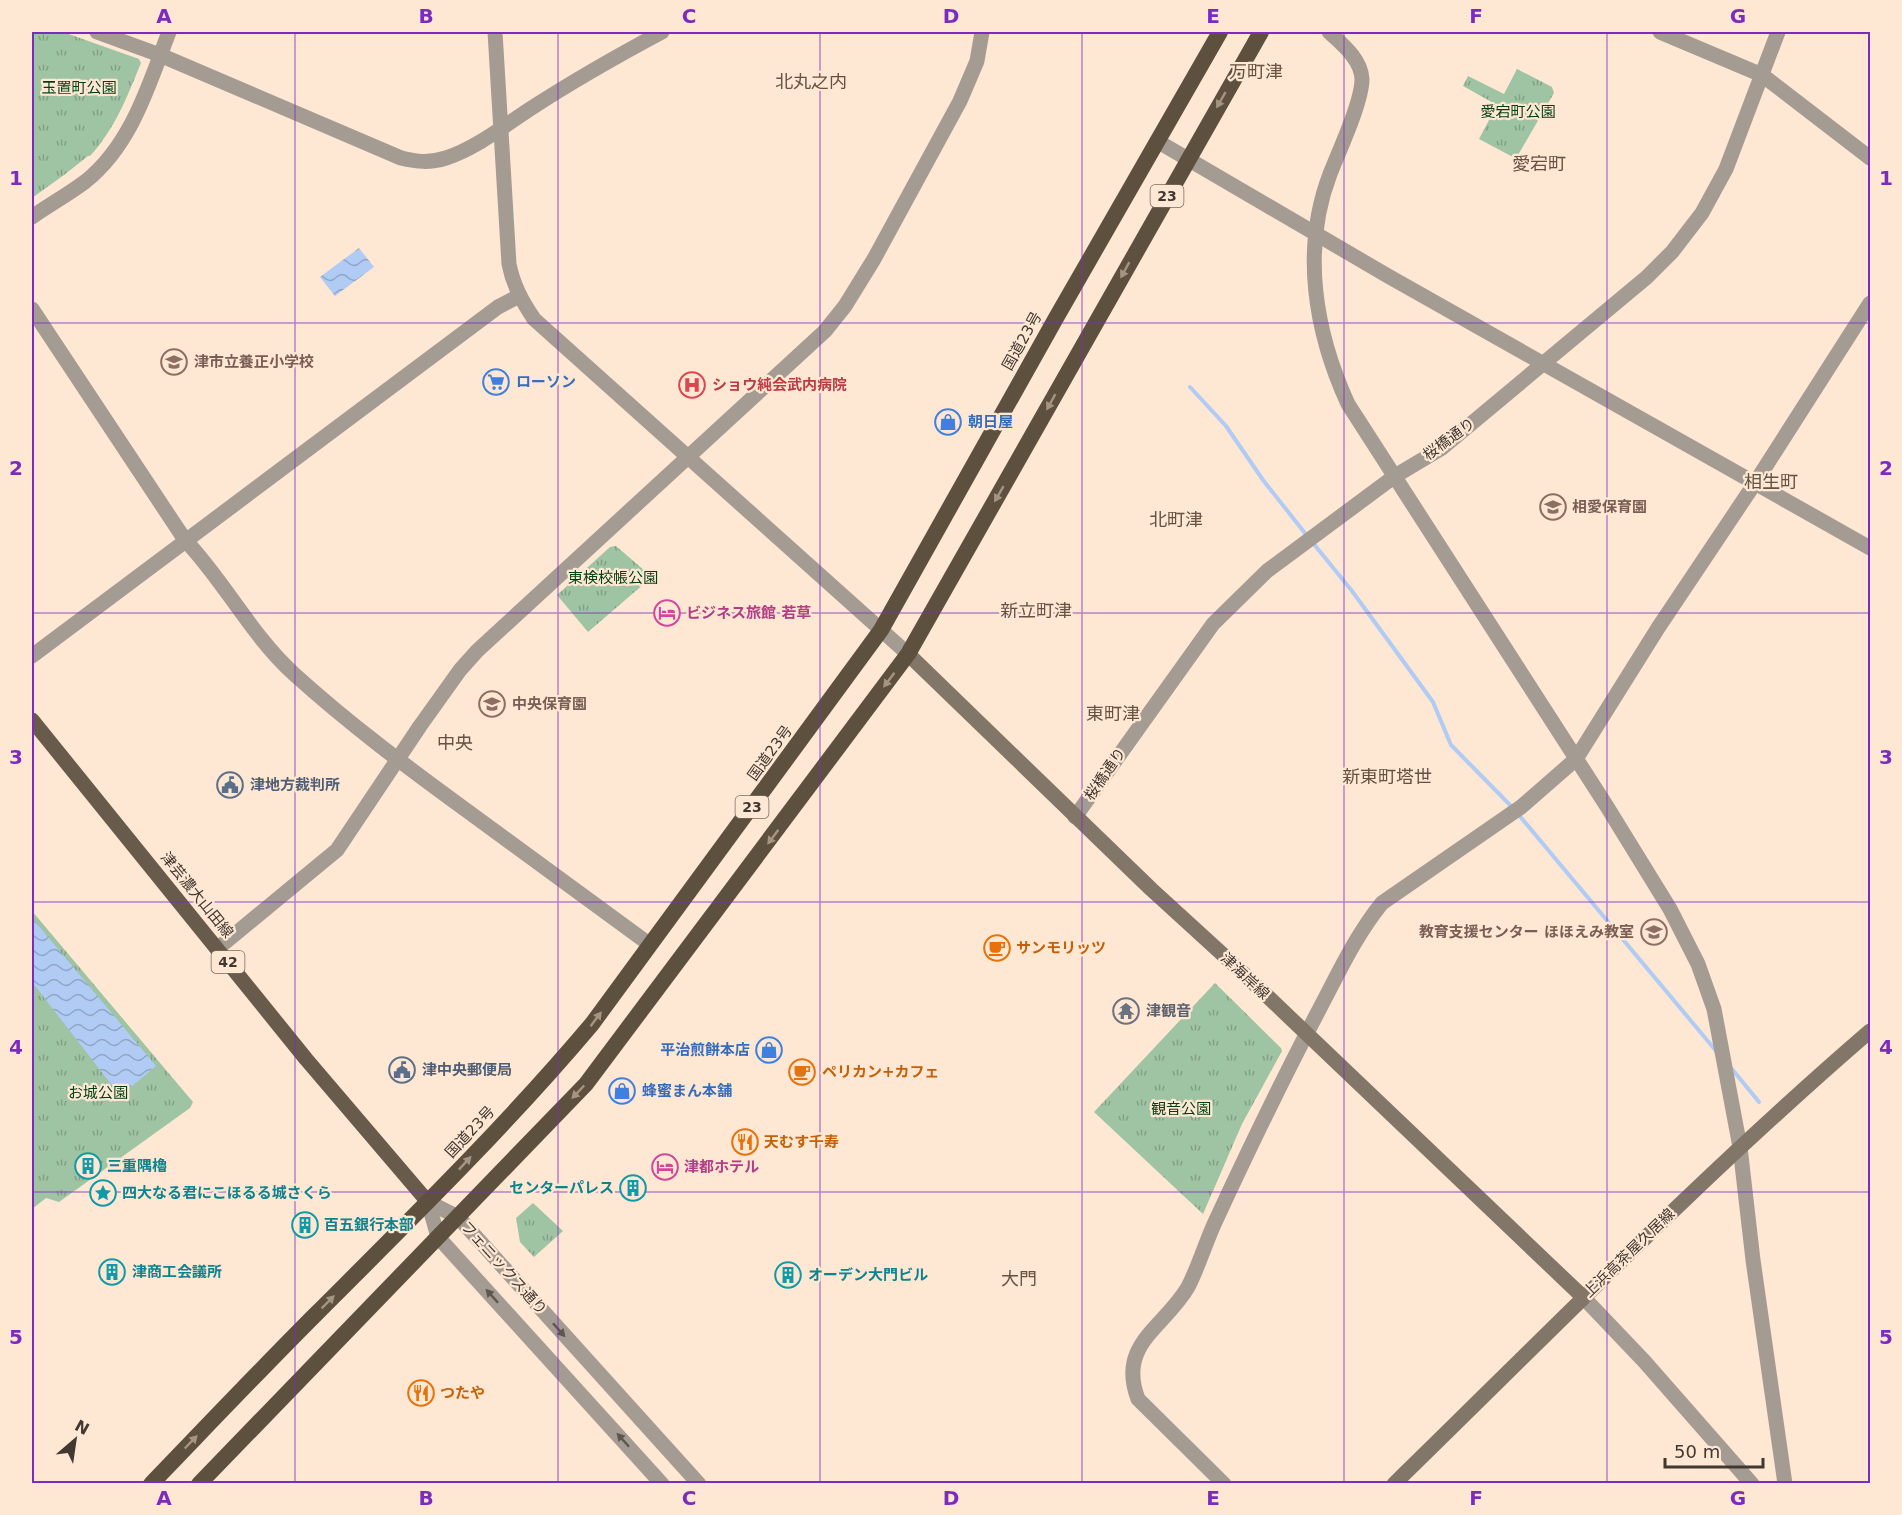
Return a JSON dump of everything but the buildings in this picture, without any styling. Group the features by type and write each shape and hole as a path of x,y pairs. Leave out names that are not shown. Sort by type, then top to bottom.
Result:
{"highway":[{"name":"国道23号","path":"151,1484 263,1367 428,1202 567,1054 592,1024 881,630 1220,32"},
{"name":"23","path":"198,1484 593,1076 908,654 1261,32"}],"main road":[{"name":"津海岸線","path":"908,654 1075,817 1583,1297"},
{"name":"津芸濃大山田線","path":"32,720 306,1059 428,1202"},
{"name":"上浜高茶屋久居線","path":"1394,1484 1583,1297 1740,1147 1870,1031"}],"street":[{"path":"98,32 160,55 401,158 418,162 447,158 502,128 569,85 662,32"},
{"path":"32,217 85,181 106,161 132,123 169,32"},
{"path":"495,32 509,264 519,296 534,320 908,654"},
{"path":"217,949 337,850 447,689 477,651 825,331 845,306 874,260 960,101 977,61 982,32"},
{"path":"1329,32 1350,53 1358,66 1362,79 1356,107 1326,184 1316,234 1314,267 1316,302 1322,334 1334,373 1348,404 1606,805 1670,909 1698,964 1714,1009 1740,1147 1753,1260 1785,1484"},
{"path":"1660,32 1762,75 1870,158"},
{"name":"桜橋通り","path":"1075,817 1213,624 1267,571 1395,476 1442,448 1647,277 1672,252 1702,213 1726,169 1778,32"},
{"path":"1157,141 1316,234 1870,548"},
{"path":"32,656 498,307 519,296"},
{"path":"1224,1484 1138,1399 1131,1369 1136,1354 1147,1337 1177,1303 1189,1285 1248,1152 1348,954 1369,919 1382,903 1515,811 1576,759 1658,628 1755,483 1870,303"},
{"path":"32,309 185,540 202,558 250,627 278,659 398,760 649,944"},
{"name":"フェニックス通り","path":"428,1202 458,1217 699,1484"},
{"name":"フェニックス通り","path":"428,1202 438,1237 662,1484"},
{"path":"1583,1297 1644,1361 1752,1484"}],"green space":[{"name":"玉置町公園","path":"32,32 63,32 139,59 141,63 120,112 99,146 90,156 32,198"},
{"name":"愛宕町公園","path":"1517,69 1552,87 1554,93 1518,155 1511,156 1479,139 1497,105 1463,86 1468,76 1504,94"},
{"name":"東検校帳公園","path":"616,546 652,577 588,632 557,595 610,547"},
{"name":"お城公園","path":"32,911 193,1102 190,1108 59,1202 46,1198 32,1209"},
{"name":"観音公園","path":"1215,983 1282,1051 1242,1124 1203,1214 1094,1112"},
{"path":"533,1203 563,1231 534,1257 520,1242 516,1218"}],"water":[{"path":"359,248 374,267 335,296 320,277"},
{"path":"32,918 156,1066 119,1097 32,982"}],"waterway":[{"path":"1190,387 1226,426 1263,480 1308,537"},
{"path":"1313,543 1352,591 1433,702 1451,745 1513,808"},
{"path":"1518,814 1717,1052"},
{"path":"1732,1069 1759,1102"}],"place":[{"name":"津市立養正小学校","path":"174,362"},
{"name":"ローソン","path":"496,382"},
{"name":"ショウ純会武内病院","path":"692,385"},
{"name":"朝日屋","path":"948,422"},
{"name":"相愛保育園","path":"1553,507"},
{"name":"ビジネス旅館 若草","path":"667,613"},
{"name":"中央保育園","path":"492,704"},
{"name":"津地方裁判所","path":"230,785"},
{"name":"教育支援センター ほほえみ教室","path":"1654,932"},
{"name":"サンモリッツ","path":"997,948"},
{"name":"津観音","path":"1126,1011"},
{"name":"平治煎餅本店","path":"769,1050"},
{"name":"津中央郵便局","path":"402,1070"},
{"name":"ペリカン+カフェ","path":"802,1072"},
{"name":"蜂蜜まん本舗","path":"622,1091"},
{"name":"天むす千寿","path":"745,1142"},
{"name":"三重隅櫓","path":"88,1166"},
{"name":"津都ホテル","path":"665,1167"},
{"name":"センターパレス","path":"633,1188"},
{"name":"四大なる君にこほるる城さくら","path":"103,1193"},
{"name":"百五銀行本部","path":"305,1225"},
{"name":"津商工会議所","path":"112,1272"},
{"name":"オーデン大門ビル","path":"788,1275"},
{"name":"つたや","path":"421,1393"}],"district":[{"name":"万町津","path":"1256,71"},
{"name":"北丸之内","path":"811,81"},
{"name":"愛宕町","path":"1539,163"},
{"name":"相生町","path":"1771,481"},
{"name":"北町津","path":"1176,519"},
{"name":"新立町津","path":"1036,610"},
{"name":"東町津","path":"1113,713"},
{"name":"中央","path":"455,742"},
{"name":"新東町塔世","path":"1387,776"},
{"name":"大門","path":"1019,1278"}]}
